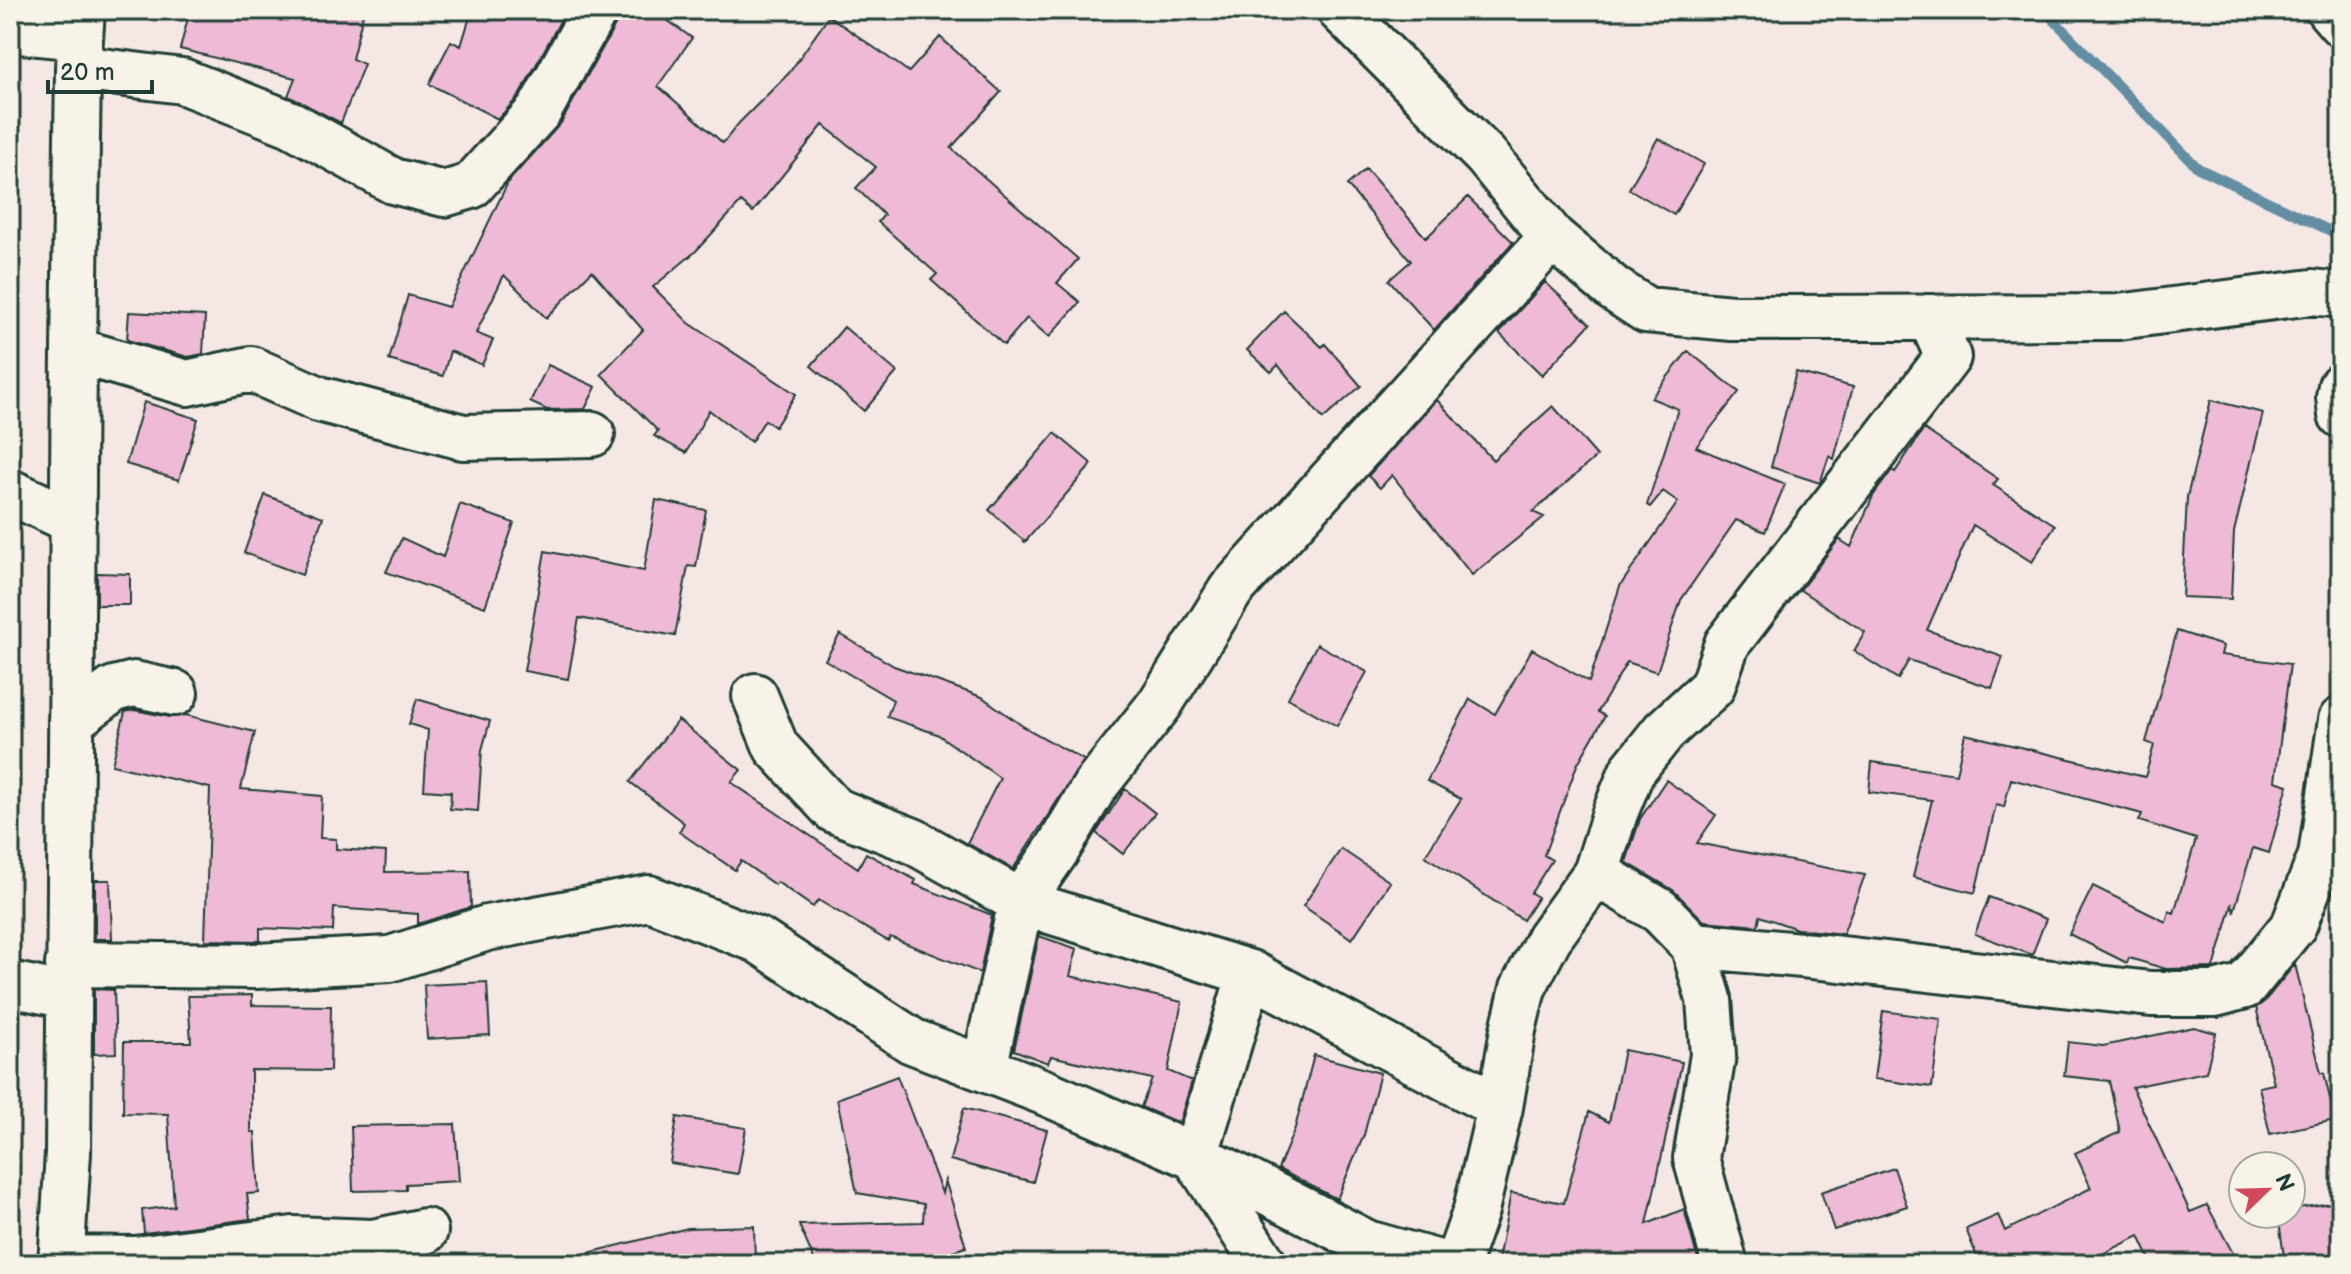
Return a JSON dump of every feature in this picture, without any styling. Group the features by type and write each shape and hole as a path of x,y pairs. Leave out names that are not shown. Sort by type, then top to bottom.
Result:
{"street":[{"path":"10,30 80,38 291,124 393,181 444,194 471,186 539,111 595,10"},
{"path":"1340,10 1486,156 1552,237 1614,289 1646,310 1732,318 2118,317 2331,286 2341,325"},
{"path":"2329,10 2341,24"},
{"path":"80,38 74,350 68,1153 61,1261 135,1259 293,1239 373,1242 425,1231"},
{"path":"984,1068 1021,902 1095,786 1160,704 1231,590 1552,237"},
{"path":"1457,1264 1476,1210 1523,988 1549,938 1596,873 1632,771 1664,731 1712,687 1727,644 1948,357 1930,317"},
{"path":"74,350 187,383 251,369 319,399 463,437 592,434"},
{"path":"2341,386 2341,415"},
{"path":"10,492 73,521"},
{"path":"71,721 114,689 134,684 175,693"},
{"path":"755,696 776,747 834,810 913,841 1021,902 1250,973 1500,1107"},
{"path":"1693,945 2151,994 2215,994 2245,986 2294,925 2321,856 2337,785 2341,720"},
{"path":"1596,873 1660,911 1693,945 1709,999 1713,1055 1696,1158 1725,1264"},
{"path":"10,984 390,959 487,928 649,898 758,940 912,1041 984,1068 1225,1170 1367,1243 1443,1264"},
{"path":"1250,973 1195,1157 1264,1264"}],"building":[{"path":"190,10 364,10 352,59 364,64 341,123 288,96 295,78 180,49"},
{"path":"472,10 535,10 555,16 558,12 563,16 519,96 498,119 429,84 451,41 461,46"},
{"path":"620,10 653,10 692,38 658,86 723,143 789,73 829,16 909,72 940,37 1001,92 951,148 1078,259 1057,283 1080,302 1049,337 1027,318 1004,345 931,280 937,274 878,222 884,215 856,188 876,167 823,125 753,212 741,202 695,252 653,287 689,323 796,394 775,427 765,420 751,442 709,410 686,453 654,436 658,431 601,374 643,330 592,271 546,318 504,275 476,333 493,340 482,365 450,351 443,376 389,360 408,295 448,307 508,182 561,123 617,22"},
{"path":"1658,138 1704,164 1674,215 1629,189"},
{"path":"1366,169 1426,238 1468,197 1513,242 1434,330 1389,280 1411,261 1347,185"},
{"path":"1545,282 1590,324 1542,375 1499,333"},
{"path":"1284,311 1322,347 1325,344 1361,386 1323,419 1278,365 1271,372 1247,350"},
{"path":"129,312 205,316 203,354 188,357 127,340"},
{"path":"844,327 897,372 864,411 811,366"},
{"path":"1688,351 1739,392 1696,447 1785,484 1765,532 1736,520 1681,600 1657,672 1627,662 1598,712 1605,716 1577,765 1544,855 1552,860 1531,893 1538,897 1523,920 1425,856 1461,799 1427,781 1470,699 1495,714 1532,649 1589,682 1620,586 1678,502 1663,491 1650,507 1647,505 1678,409 1651,398"},
{"path":"548,365 596,387 585,409 547,410 530,402"},
{"path":"1796,372 1853,387 1834,459 1829,456 1820,483 1771,467"},
{"path":"1437,400 1493,460 1553,406 1597,456 1533,512 1544,517 1472,575 1392,475 1380,488 1368,476"},
{"path":"2211,400 2263,413 2234,532 2231,599 2182,597 2187,497"},
{"path":"144,402 198,419 179,480 126,464"},
{"path":"1924,429 1998,479 1993,485 2055,525 2032,562 1973,525 1927,630 2003,657 1992,688 1909,660 1898,679 1854,651 1865,632 1800,590 1839,539 1851,547 1873,496 1892,470 1895,472"},
{"path":"1055,433 1092,464 1025,542 989,510"},
{"path":"265,495 323,517 302,575 244,553"},
{"path":"656,500 706,510 696,567 688,566 675,636 579,618 568,679 524,671 545,551 644,571"},
{"path":"460,504 514,523 485,607 386,572 402,538 443,557"},
{"path":"97,573 130,574 130,605 97,605"},
{"path":"2177,631 2223,646 2221,655 2290,664 2275,781 2288,785 2269,853 2253,848 2214,968 2166,969 2129,958 2127,963 2069,934 2093,886 2166,922 2169,911 2174,913 2196,839 2139,821 2142,814 2011,779 2004,807 1996,805 1975,893 1913,877 1932,800 1869,792 1872,762 1956,774 1965,734 2145,777 2154,745 2146,742"},
{"path":"840,634 894,666 982,697 1024,727 1084,760 1013,869 967,843 1000,778 937,734 887,717 893,700 825,660"},
{"path":"1317,644 1367,672 1337,726 1288,698"},
{"path":"417,699 490,721 482,750 478,811 450,809 451,792 424,790 428,730 409,724"},
{"path":"134,710 170,717 186,715 255,732 241,789 322,796 320,838 336,839 336,849 386,852 385,872 470,871 471,907 418,924 418,914 334,908 333,931 260,928 260,941 205,940 210,788 112,765 125,712"},
{"path":"678,720 741,770 731,782 858,868 866,853 916,880 914,884 992,915 980,973 890,937 888,941 818,900 813,907 741,861 735,870 679,832 684,823 630,782"},
{"path":"1666,780 1716,815 1697,843 1865,875 1843,934 1797,929 1760,916 1758,926 1704,921 1673,890 1626,862 1640,819"},
{"path":"1125,789 1155,813 1123,854 1096,833"},
{"path":"1341,849 1390,882 1352,939 1303,906"},
{"path":"95,880 110,880 112,939 95,939"},
{"path":"1989,897 2046,919 2032,955 1975,934"},
{"path":"1039,936 1077,949 1070,976 1182,1002 1168,1071 1192,1081 1179,1123 1141,1107 1152,1079 1051,1056 1048,1063 1014,1050"},
{"path":"2295,964 2335,1120 2270,1134 2259,1087 2274,1084 2256,1007 2264,1002"},
{"path":"487,982 490,1035 427,1039 424,985"},
{"path":"94,989 114,990 116,1053 94,1054"},
{"path":"252,995 252,1005 331,1006 330,1071 251,1070 251,1132 255,1132 259,1193 247,1194 250,1219 144,1233 142,1210 174,1206 168,1114 123,1113 124,1042 191,1042 188,996"},
{"path":"1883,1011 1941,1019 1932,1087 1874,1079"},
{"path":"2194,1027 2216,1033 2206,1072 2132,1087 2190,1212 2207,1205 2234,1255 2216,1264 2152,1264 2139,1236 2082,1264 1980,1264 1966,1229 1998,1215 2005,1231 2091,1188 2075,1153 2120,1132 2109,1081 2064,1076 2068,1042 2103,1046"},
{"path":"1624,1050 1682,1062 1647,1224 1684,1209 1699,1264 1516,1264 1498,1260 1511,1193 1564,1203 1589,1112 1609,1122"},
{"path":"1314,1055 1380,1073 1364,1135 1337,1199 1278,1169 1295,1128"},
{"path":"897,1076 942,1193 945,1180 966,1247 911,1264 816,1264 799,1225 923,1222 924,1204 857,1193 837,1099"},
{"path":"964,1108 1047,1130 1033,1182 950,1160"},
{"path":"677,1117 746,1128 738,1174 670,1163"},
{"path":"455,1124 459,1181 406,1184 406,1190 353,1191 351,1126"},
{"path":"1894,1168 1907,1206 1834,1230 1821,1192"},
{"path":"2338,1202 2341,1264 2285,1264 2280,1230 2307,1230 2307,1207"},
{"path":"754,1226 755,1264 585,1264 584,1254 688,1228"}],"waterway":[{"path":"2044,10 2198,168 2341,236"}]}
